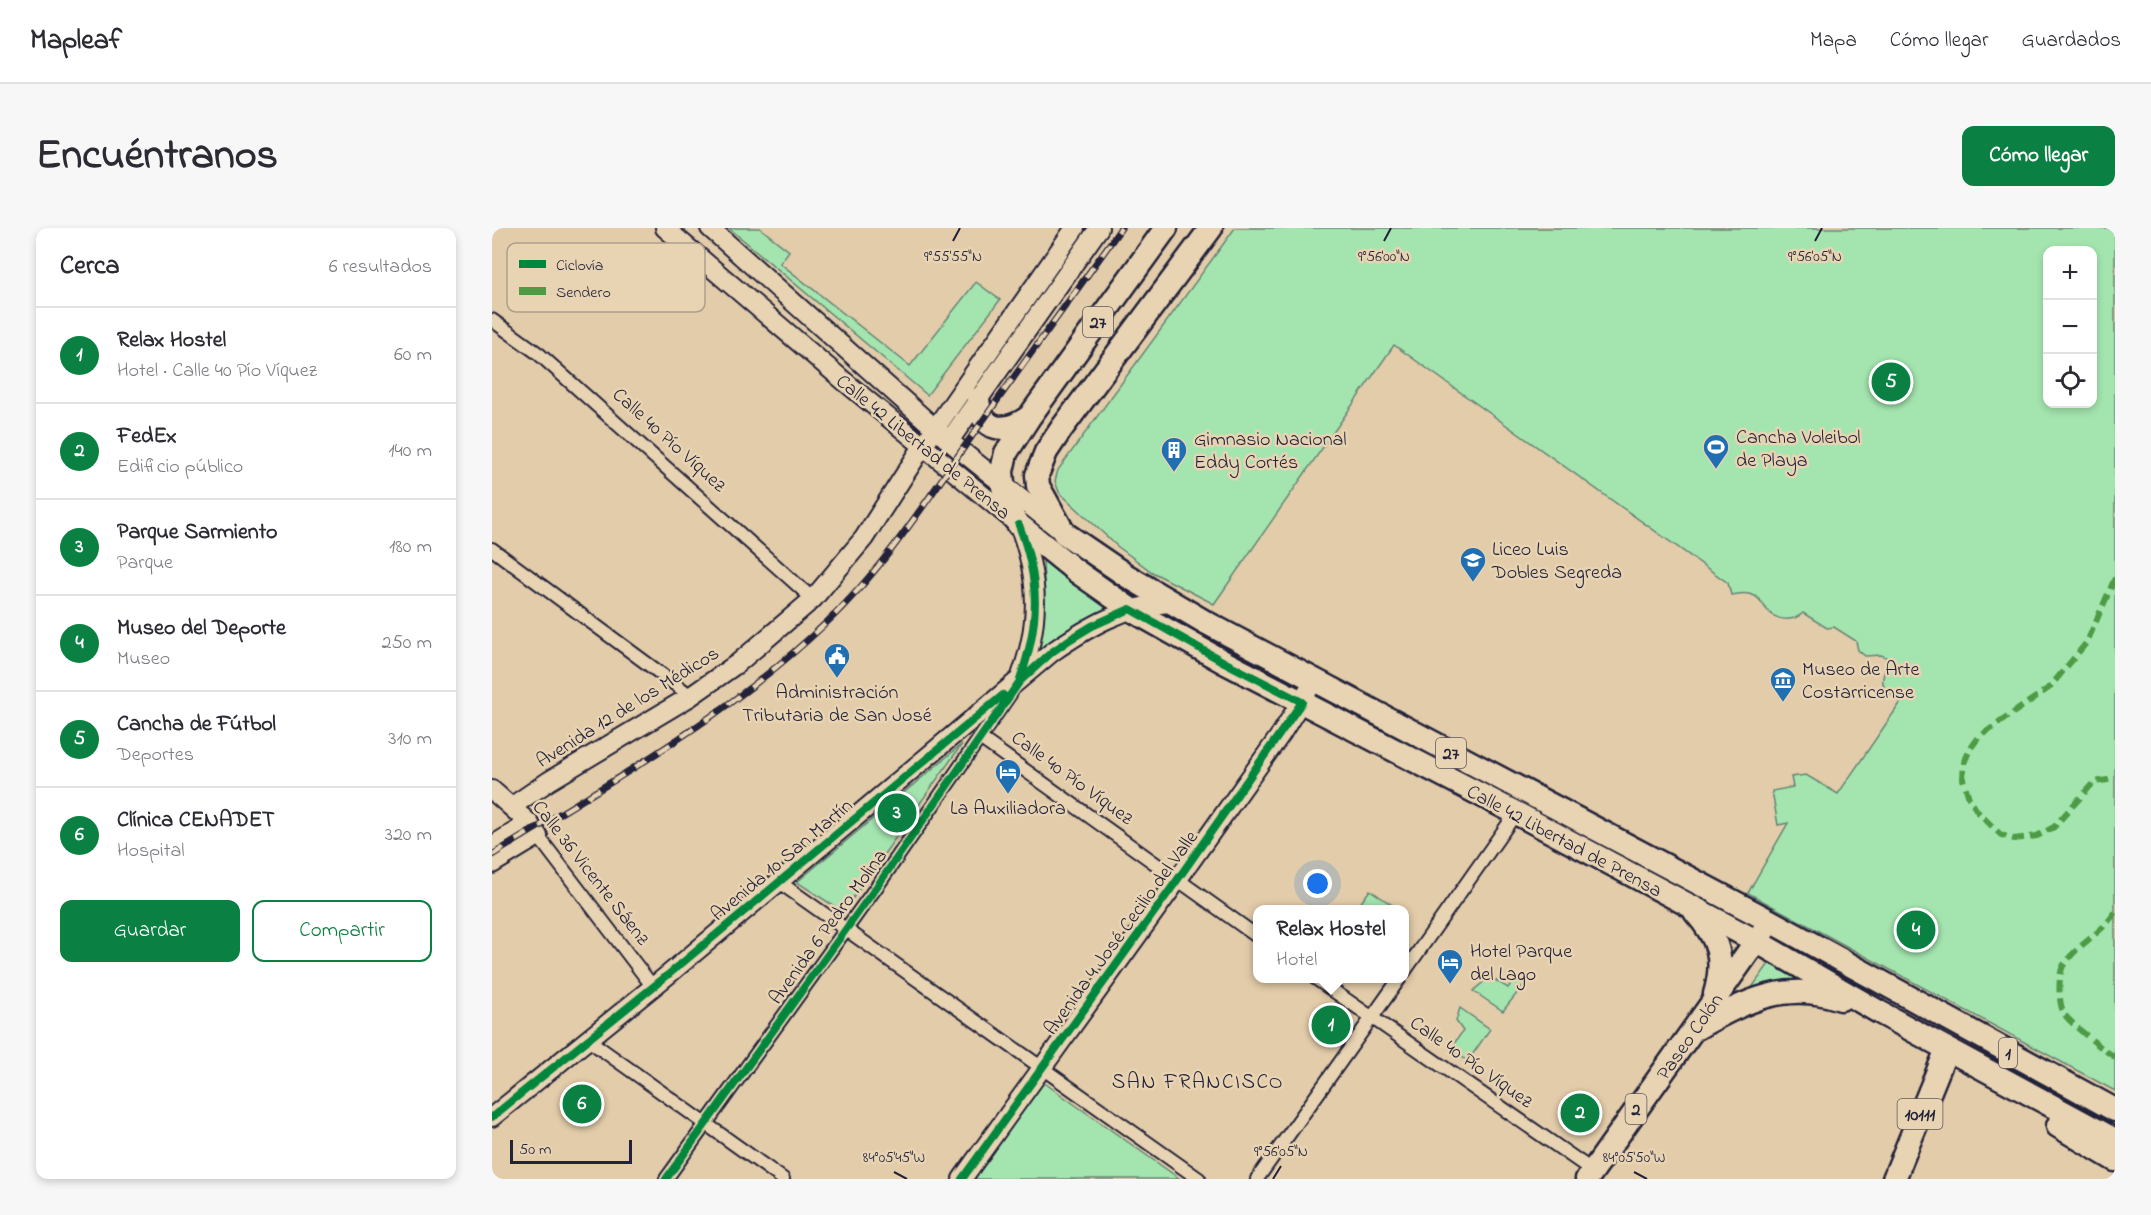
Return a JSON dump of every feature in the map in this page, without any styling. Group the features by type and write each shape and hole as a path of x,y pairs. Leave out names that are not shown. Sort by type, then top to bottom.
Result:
{"highway":[{"name":"27","path":"1019,525 1008,509 1002,485 1006,453 1030,416 1166,228"},
{"name":"27","path":"1064,533 1038,486 1037,475 1041,461 1062,428 1211,228"},
{"path":"978,399 979,411 984,420 999,429 1015,427 1030,416"},
{"name":"Calle 42 Libertad de Prensa","path":"1019,525 1076,571 1130,609 1224,662 1688,904 2034,1098 2115,1140"},
{"name":"Calle 42 Libertad de Prensa","path":"1064,533 1170,603 1770,921 2115,1110"},
{"path":"1688,904 1709,930 1719,953 1720,970 1713,1001"},
{"name":"Paseo Colón","path":"1594,1176 1770,921"},
{"path":"1693,1030 1750,1001 1770,994 1792,991 1831,996 1879,1012"},
{"name":"10111","path":"1894,1179 1947,1049"},
{"path":"2034,1098 2047,1119 2115,1160"}],"main road":[{"name":"Calle 42 Libertad de Prensa","path":"665,228 683,243"},
{"name":"Calle 42 Libertad de Prensa","path":"710,228 942,435 1064,533"},
{"path":"942,435 1075,228"},
{"path":"942,435 978,399 1099,228"},
{"name":"Calle 42 Libertad de Prensa","path":"705,262 1019,525"},
{"name":"Avenida 12 de los Médicos","path":"511,807 549,781 691,696 738,663 813,599 864,538 923,446 942,435"},
{"path":"1019,525 1030,558 1036,603 1032,638 1020,681"},
{"name":"Avenida 6 Pedro Molina","path":"1020,681 1052,652 1104,620 1130,609 1170,603"},
{"name":"Avenida 4 José Cecilio del Valle","path":"962,1179 1178,879 1302,702 1315,679"},
{"name":"Avenida 10 San Martín","path":"492,1117 653,987 1020,681"},
{"name":"Calle 36 Vicente Sáenz","path":"492,790 533,830"},
{"path":"492,846 533,830"},
{"path":"492,864 533,830"}],"street":[{"name":"Calle 40 Pío Víquez","path":"492,320 539,354 813,599"},
{"path":"492,549 691,696"},
{"name":"Avenida 6 Pedro Molina","path":"666,1179 1020,681"},
{"name":"Calle 40 Pío Víquez","path":"980,738 1253,935"},
{"path":"1409,965 1516,813"},
{"name":"Calle 36 Vicente Sáenz","path":"533,830 653,987"},
{"path":"779,882 1199,1179"},
{"name":"Calle 40 Pío Víquez","path":"1322,983 1594,1176"},
{"path":"1257,1179 1397,983"},
{"path":"587,1039 783,1179"}],"green space":[{"path":"729,228 760,228 789,251 780,263 910,366 976,282 1000,300 927,395"},
{"path":"1235,228 2115,228 2115,1091 1748,893 1788,823 1778,825 1772,791 1793,787 1791,777 1806,775 1838,794 1901,702 1884,686 1886,657 1865,656 1858,650 1856,641 1834,627 1827,628 1803,613 1790,619 1776,617 1755,596 1731,595 1728,583 1394,345 1214,604 1152,572 1117,546 1059,492 1055,481 1058,470"},
{"path":"1043,558 1106,608 1036,658 1045,606"},
{"path":"962,744 843,912 797,882"},
{"path":"1370,890 1392,905 1359,905"},
{"path":"1771,961 1801,978 1765,986 1748,993"},
{"path":"1516,976 1525,983 1503,1011 1473,991 1487,979 1495,980 1508,988"},
{"path":"1460,1008 1490,1029 1468,1061 1450,1049 1463,1031 1456,1021"},
{"path":"1043,1082 1180,1179 974,1179"}],"railway":[{"path":"492,855 708,719 749,689 826,623 863,584 898,541 1121,228"}],"marked path":[{"path":"2115,578 2087,642 2050,687 1979,737 1964,763 1963,779 1969,798 1977,811 2001,835 2014,839 2037,836 2054,827 2094,782 2115,779"},
{"path":"2115,912 2103,927 2075,951 2063,966 2060,976 2061,1005 2068,1019 2115,1057"}],"cycle path":[{"path":"1019,525 1031,564 1035,602 1031,639 1020,679"},
{"path":"666,1179 880,882 1020,681 1069,640 1092,626 1130,609 1224,662 1302,702 962,1179"},
{"path":"492,1117 669,974 1003,695"}],"place":[{"name":"Cancha de Fútbol","path":"1891,382"},
{"name":"Cancha Voleibol de Playa","path":"1716,470"},
{"name":"Gimnasio Nacional Eddy Cortés","path":"1174,473"},
{"name":"Liceo Luis Dobles Segreda","path":"1473,583"},
{"name":"Administración Tributaria de San José","path":"837,679"},
{"name":"Museo de Arte Costarricense","path":"1783,703"},
{"name":"La Auxiliadora","path":"1008,795"},
{"name":"Parque Sarmiento","path":"897,813"},
{"name":"Museo del Deporte","path":"1916,930"},
{"name":"Hotel Parque del Lago","path":"1450,985"},
{"name":"Relax Hostel","path":"1331,1025"},
{"name":"Clínica CENADET","path":"582,1104"},
{"name":"FedEx","path":"1580,1113"}],"district":[{"name":"SAN FRANCISCO","path":"1198,1081"}]}
